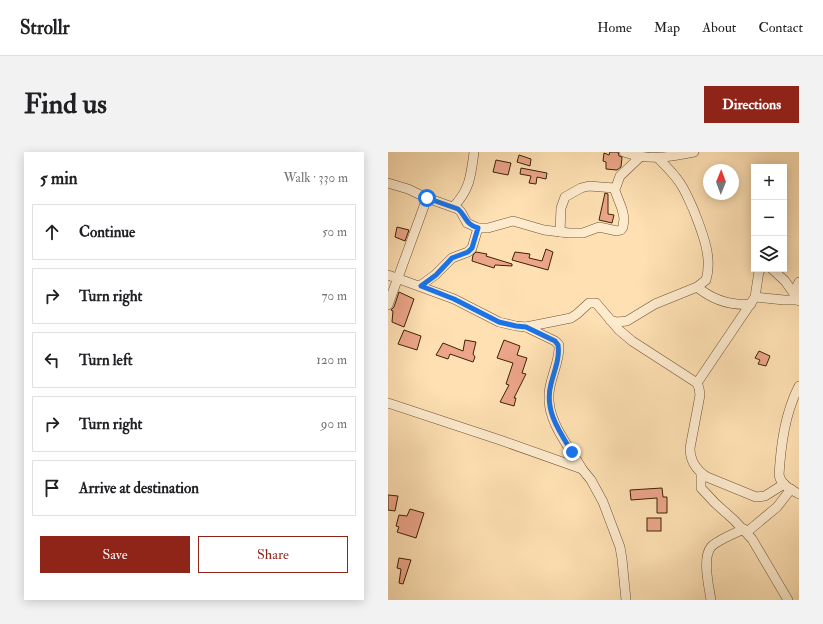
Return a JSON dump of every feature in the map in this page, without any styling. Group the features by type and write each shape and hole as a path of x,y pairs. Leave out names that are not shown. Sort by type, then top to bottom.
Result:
{"street":[{"path":"453,207 463,197 468,186 474,152"},
{"path":"624,152 640,157 658,158 694,152"},
{"path":"614,188 616,187 620,176 640,157"},
{"path":"610,320 617,322 627,321 655,304 697,287 706,280 708,254 705,240 681,184 672,172 658,158"},
{"path":"388,183 453,207 461,212 467,223 478,228 488,228 512,221 544,230 584,233 599,227 617,231 621,230 623,227 624,218 614,188"},
{"path":"560,232 562,208 565,197 581,188 589,186 614,188"},
{"path":"388,305 427,198"},
{"path":"421,286 436,275 452,258 468,252 472,248 478,228"},
{"path":"697,383 753,300 759,272"},
{"path":"775,272 785,281 797,298"},
{"path":"388,275 454,299 499,322 516,326 526,327 571,318 589,303 596,303 610,320 632,341 697,383 700,395 690,455 701,473 707,477 756,497 791,489"},
{"path":"797,298 799,282"},
{"path":"697,287 711,297 721,301 742,305 753,300 784,300 797,298"},
{"path":"526,327 555,341 558,345 558,358 549,393 549,404 556,426 582,469 591,480 603,502 620,547 626,600"},
{"path":"791,489 780,479 779,474 784,432 793,397 799,386"},
{"path":"388,403 486,435 582,469"},
{"path":"701,473 701,488 745,531 759,549 788,600"},
{"path":"711,600 706,565 710,548 745,531 777,507 791,489"}],"building":[{"path":"610,152 618,152 619,156 622,157 621,167 617,170 606,169 606,162 603,161 604,153 609,155"},
{"path":"519,155 531,159 530,166 517,162"},
{"path":"496,160 511,163 508,175 493,172"},
{"path":"521,168 547,173 546,179 537,177 536,184 529,183 531,176 520,174"},
{"path":"605,193 608,194 608,214 614,215 612,223 599,220"},
{"path":"397,227 409,230 405,241 395,237"},
{"path":"546,249 553,252 548,270 512,260 515,252 530,254 529,258 542,261"},
{"path":"476,252 487,254 486,256 512,264 512,266 495,265 494,268 472,261 473,255"},
{"path":"399,292 414,299 404,327 392,322 393,311 391,310 394,307"},
{"path":"404,330 421,336 417,350 398,344"},
{"path":"465,340 476,342 473,354 475,357 473,362 450,354 448,359 436,355 443,343 463,351"},
{"path":"504,340 520,346 517,355 527,358 522,373 526,374 514,398 516,398 514,406 500,402 509,385 506,384 513,363 497,358"},
{"path":"759,351 770,356 766,366 758,364 760,360 755,358"},
{"path":"662,488 663,497 667,497 667,513 657,513 657,498 631,500 630,490"},
{"path":"388,495 398,496 395,511 388,510"},
{"path":"410,509 424,513 416,538 397,532 399,527 396,526 399,515 407,516"},
{"path":"647,518 661,518 661,531 647,531"},
{"path":"399,558 411,560 403,584 399,583 401,569 397,568"}],"route":[{"path":"427,198 458,209 467,223 478,228 472,248 468,252 452,258 436,275 421,286 454,299 499,322 526,327 555,341 558,345 559,351 549,393 549,404 556,426 572,452"}]}
